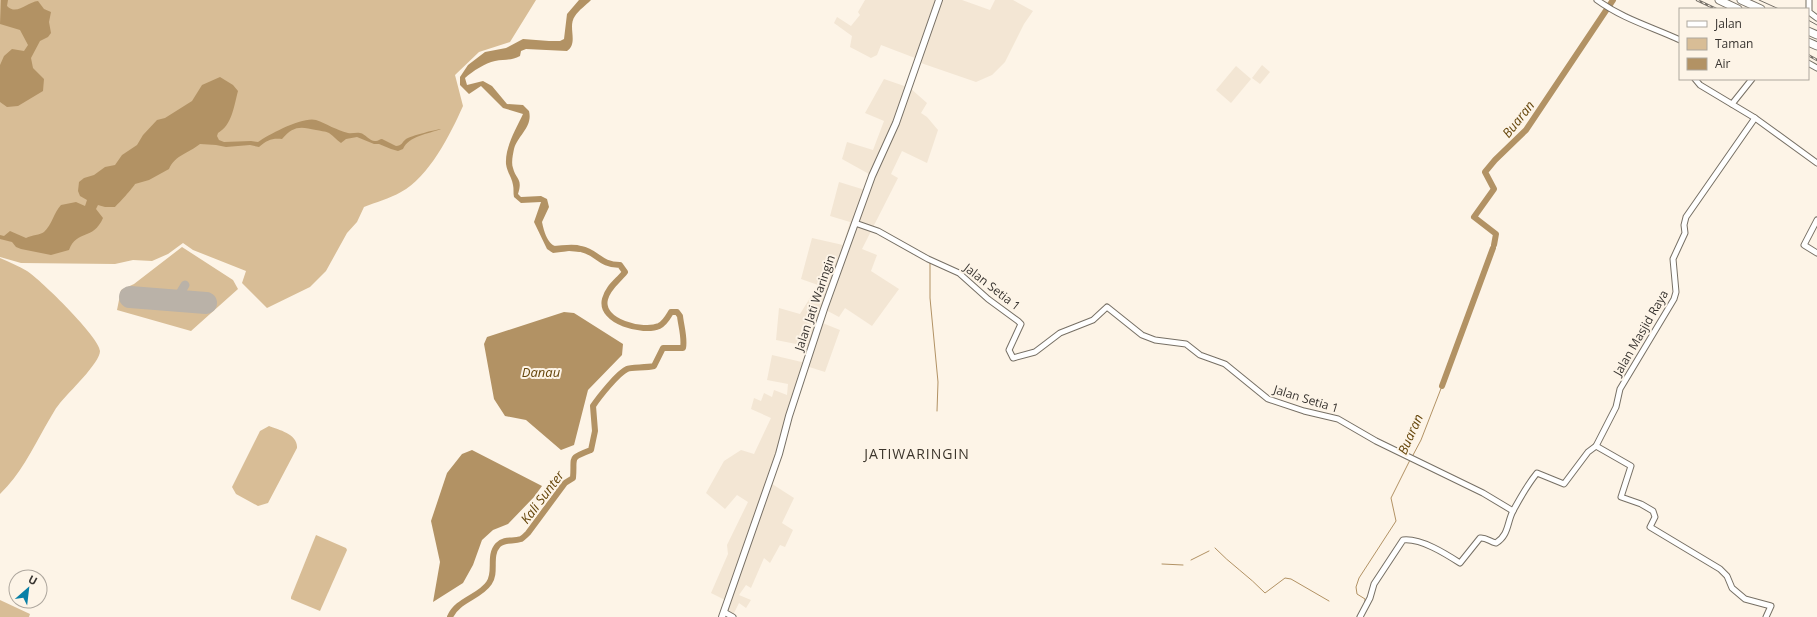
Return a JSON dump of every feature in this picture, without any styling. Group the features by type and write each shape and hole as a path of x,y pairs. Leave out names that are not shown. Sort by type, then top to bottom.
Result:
{"highway":[{"path":"1719,0 1736,8"},
{"path":"1741,0 1758,8"}],"main road":[{"name":"Jalan Jati Waringin","path":"723,615 779,454 815,335 872,176 896,123 939,0"}],"street":[{"path":"1597,0 1608,8 1652,30 1679,40"},
{"path":"1809,9 1817,18"},
{"path":"1696,80 1700,85 1755,118 1817,163"},
{"path":"1732,104 1751,80"},
{"name":"Jalan Masjid Raya","path":"1513,511 1537,473 1564,484 1588,452 1596,446 1616,407 1620,389 1676,295 1673,259 1685,233 1684,225 1686,216 1755,118"},
{"path":"1817,220 1804,246 1817,253"},
{"name":"Jalan Setia 1","path":"855,223 878,231 928,259 959,273 993,303 1018,321 1021,324 1020,329 1009,350 1013,358 1035,352 1060,333 1093,320 1107,307 1142,335 1155,340 1186,344 1200,355 1225,364 1268,398 1304,411 1338,419 1373,439 1483,493 1513,511"},
{"path":"1596,446 1632,466 1621,498 1651,509 1655,517 1650,527 1720,569 1727,576 1732,588 1745,599 1771,606 1766,617"},
{"path":"1360,617 1370,598 1374,584 1404,540 1410,540 1438,550 1460,563 1480,538 1496,543 1500,540 1509,527 1513,511"},
{"path":"723,615 733,617"}],"shaded area":[{"path":"865,0 935,0 915,58 881,45 877,55 871,58 850,47 852,36 834,23 837,17 851,26 860,15 858,12"},
{"path":"942,0 962,0 990,10 995,0 1013,0 1033,11 1024,24 1005,62 992,75 976,82 921,63"},
{"path":"1262,65 1270,72 1260,84 1252,78"},
{"path":"1236,66 1251,79 1231,103 1216,90"},
{"path":"884,79 910,88 927,103 921,113 927,117 938,130 927,163 902,151 891,174 898,178 862,249 877,255 871,271 899,289 872,326 845,308 839,317 824,309 820,322 840,330 825,372 806,366 769,482 794,498 782,523 793,530 785,547 780,545 770,563 764,558 751,588 746,585 739,595 751,600 746,608 739,603 733,615 735,617 719,617 725,600 711,593 728,554 727,545 748,502 737,495 725,509 706,493 724,461 741,450 754,454 771,418 751,409 754,398 761,401 764,393 772,397 774,390 787,395 788,384 767,380 772,355 806,363 811,347 776,340 779,308 800,314 818,285 801,279 812,238 843,245 850,222 830,216 839,182 865,190 869,174 842,159 847,142 873,150 884,121 865,113"}],"green space":[{"path":"0,0 536,0 510,42 479,52 455,75 463,106 452,130 438,154 421,176 401,192 387,199 364,207 357,222 347,233 326,271 310,287 267,308 242,283 246,271 193,250 183,243 168,254 152,261 133,260 115,264 21,263 0,257"},
{"path":"182,247 233,280 238,289 191,331 117,310 121,290 134,284"},
{"path":"0,258 27,271 44,285 81,322 91,334 100,351 95,363 56,409 20,471 0,494"},
{"path":"269,426 283,431 291,436 296,443 297,448 268,503 258,506 236,494 232,487 260,431"},
{"path":"316,535 346,548 347,550 320,611 291,599"},
{"path":"0,600 8,604 8,609 19,609 30,614 29,617 0,617"}],"water":[{"path":"1,0 8,0 7,6 15,10 38,1 44,9 51,12 49,22 51,33 48,37 40,41 31,58 33,68 44,79 43,91 18,106 7,107 0,102 0,65 4,56 12,49 24,51 28,45 20,30 0,24"},
{"path":"579,0 591,0 578,12 573,20 573,39 570,48 567,51 526,49 521,51 520,56 517,58 495,61 487,64 475,70 465,78 467,85 483,81 492,86 507,104 523,105 529,111 529,122 516,144 512,161 514,172 520,185 518,194 521,197 541,196 547,199 549,207 542,222 550,243 562,247 581,248 580,252 569,251 553,253 547,249 534,222 541,202 521,203 514,197 513,186 506,164 509,145 523,114 503,108 481,86 469,94 460,85 460,77 468,65 485,52 506,48 523,39 560,41 564,39 567,14"},
{"path":"220,77 233,85 238,91 234,109 229,120 217,136 219,140 224,142 258,142 287,126 311,119 348,133 362,134 374,141 382,139 396,146 401,145 409,138 441,129 414,138 403,149 398,151 357,137 346,139 341,143 327,132 301,128 293,129 282,139 270,140 259,147 250,145 226,147 200,144 175,160 169,169 149,180 135,184 115,207 98,205 96,209 103,218 99,225 95,230 76,239 69,250 51,255 21,249 16,247 12,242 0,239 0,235 4,236 10,231 26,238 40,234 47,229 61,205 76,202 85,206 87,200 80,196 78,191 79,182 84,178 94,175 105,167 115,165 122,155 137,145 143,135 157,120 165,118 192,101 202,85"},
{"name":"Danau","path":"564,312 574,313 623,344 622,355 588,390 574,445 561,450 526,420 505,416 494,399 484,344 487,337"},
{"path":"472,450 542,486 534,497 508,524 493,530 482,540 473,565 463,583 433,602 440,562 431,521 447,473 462,454"}],"waterway":[{"name":"Buaran","path":"1494,245 1496,234 1474,217 1494,189 1485,172 1495,160 1526,130 1613,0"},
{"name":"Kali Sunter","path":"450,617 458,606 480,592 489,583 492,574 495,549 498,545 506,541 521,539 528,533 565,483 573,478 574,459 591,450 595,431 593,406 609,386 623,371 627,369 654,366 663,348 683,348 680,316 677,312 671,312 663,323 652,328 634,327 624,324 609,314 605,307 605,299 611,288 625,272 620,265 603,261 591,253 578,248 553,249"},
{"name":"Buaran","path":"1442,386 1493,248"},
{"path":"930,262 930,298 938,382 937,411"},
{"name":"Buaran","path":"1412,457 1421,440 1442,386"},
{"name":"Buaran","path":"1365,603 1365,599 1357,594 1356,587 1359,578 1396,521 1391,498 1410,460"},
{"path":"1215,548 1265,593 1285,578 1291,579 1329,601"},
{"path":"1191,560 1209,551"},
{"path":"1162,564 1183,565"},
{"name":"Buaran","path":"1357,617 1360,612"}],"taxiway":[{"path":"176,300 185,285"}],"runway":[{"path":"130,297 206,303"}],"tram line":[{"path":"1759,0 1777,8"},
{"path":"1809,21 1817,25"}],"railway":[{"path":"1697,0 1714,8"},
{"path":"1809,56 1817,60"}],"district":[{"name":"JATIWARINGIN","path":"917,454"}]}
